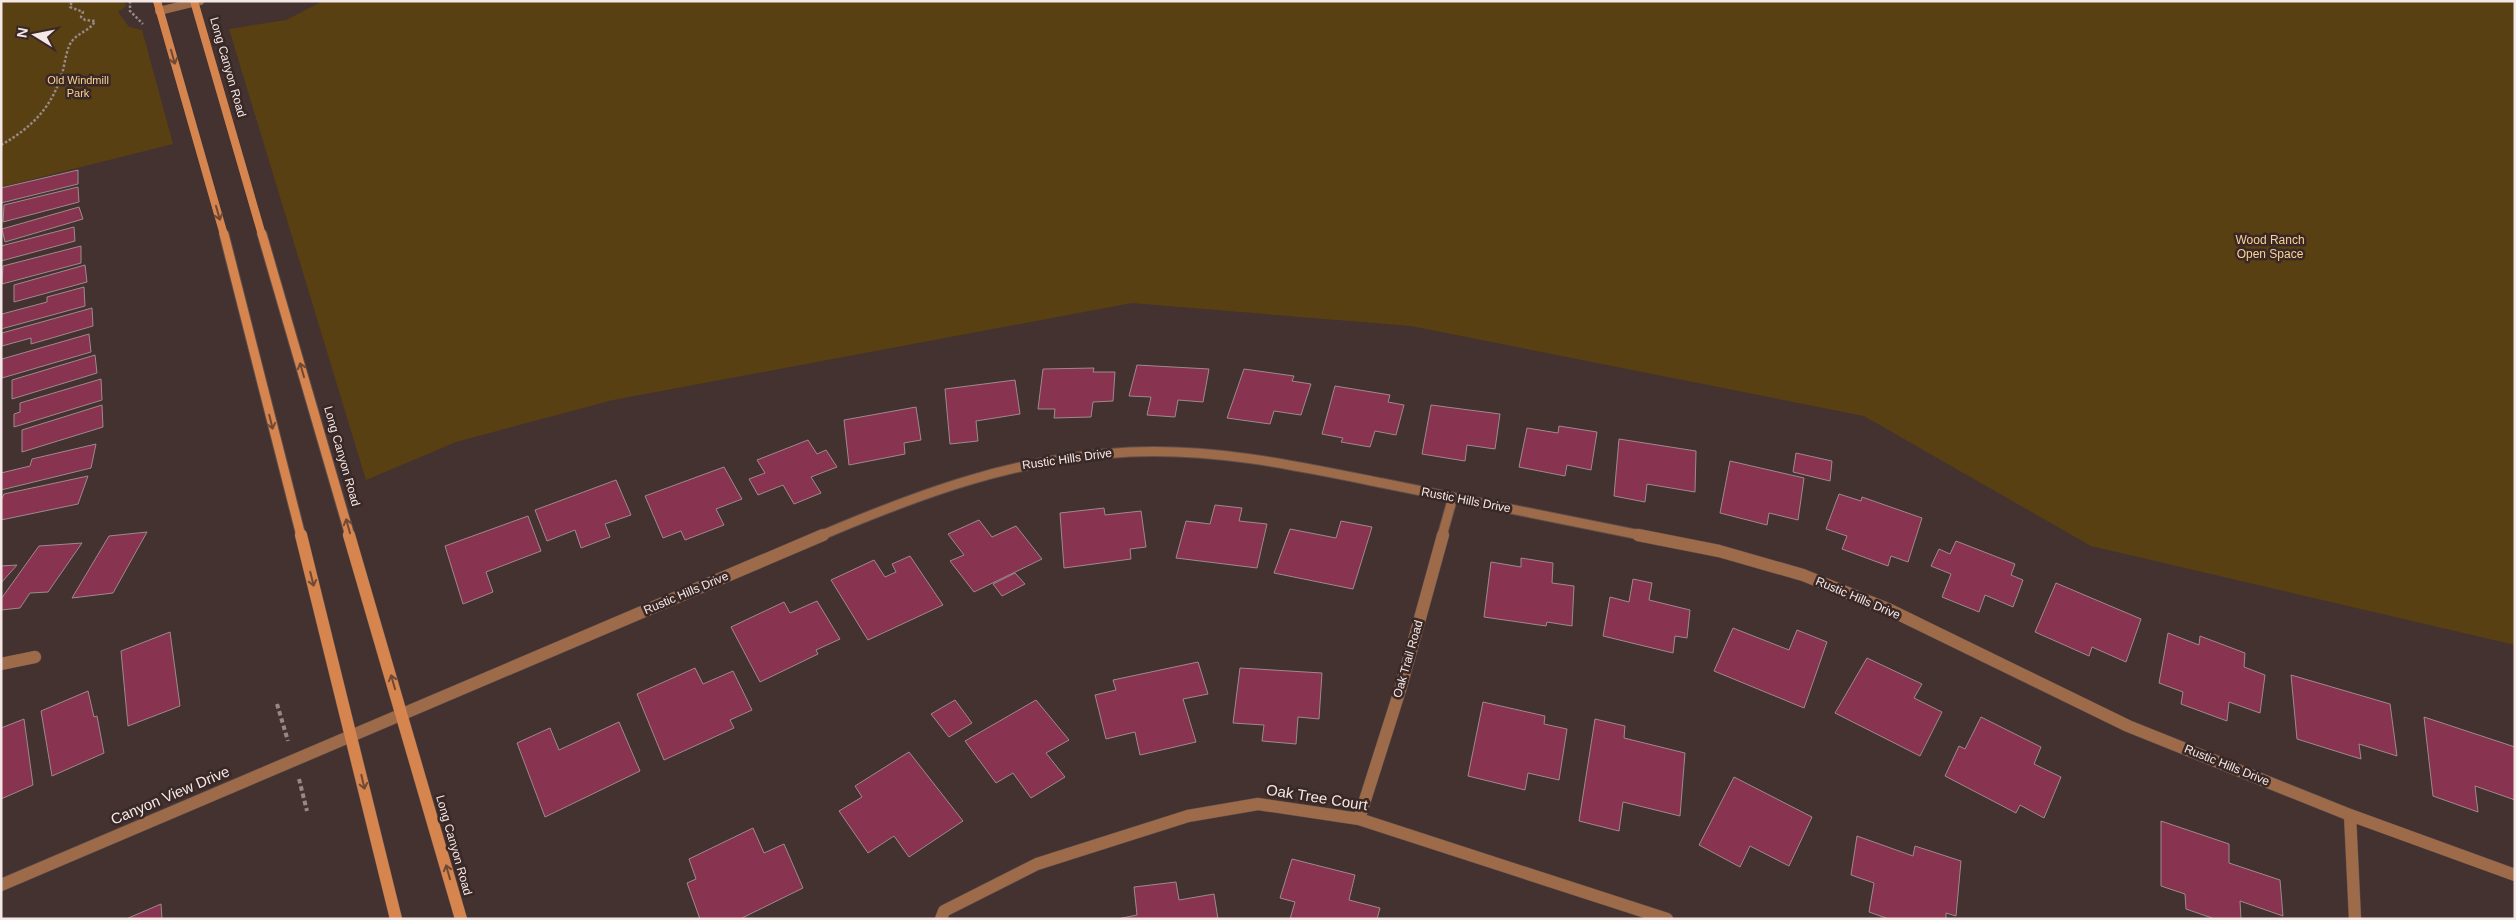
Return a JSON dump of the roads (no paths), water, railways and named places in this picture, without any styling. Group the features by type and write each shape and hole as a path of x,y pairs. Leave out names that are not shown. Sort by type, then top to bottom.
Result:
{"main road":[{"name":"Long Canyon Road","path":"196,2 461,919"},
{"path":"158,6 220,220 352,735 396,919"}],"street":[{"path":"158,6 196,2"},
{"name":"Rustic Hills Drive","path":"352,735 402,712 902,501 965,479 1028,464 1114,452 1209,453 1271,461 1719,552 1803,576 1888,609 2128,726 2350,814 2515,875"},
{"name":"Oak Trail Road","path":"1359,819 1401,687 1453,497"},
{"path":"1,664 34,657"},
{"name":"Canyon View Drive","path":"1,885 352,735"},
{"name":"Oak Tree Court","path":"941,919 944,911 1037,864 1188,816 1258,804 1359,819 1667,919"},
{"path":"2350,814 2355,919"}],"park label":[{"name":"Old Windmill Park","path":"78,86"},
{"name":"Wood Ranch Open Space","path":"2270,247"}]}
